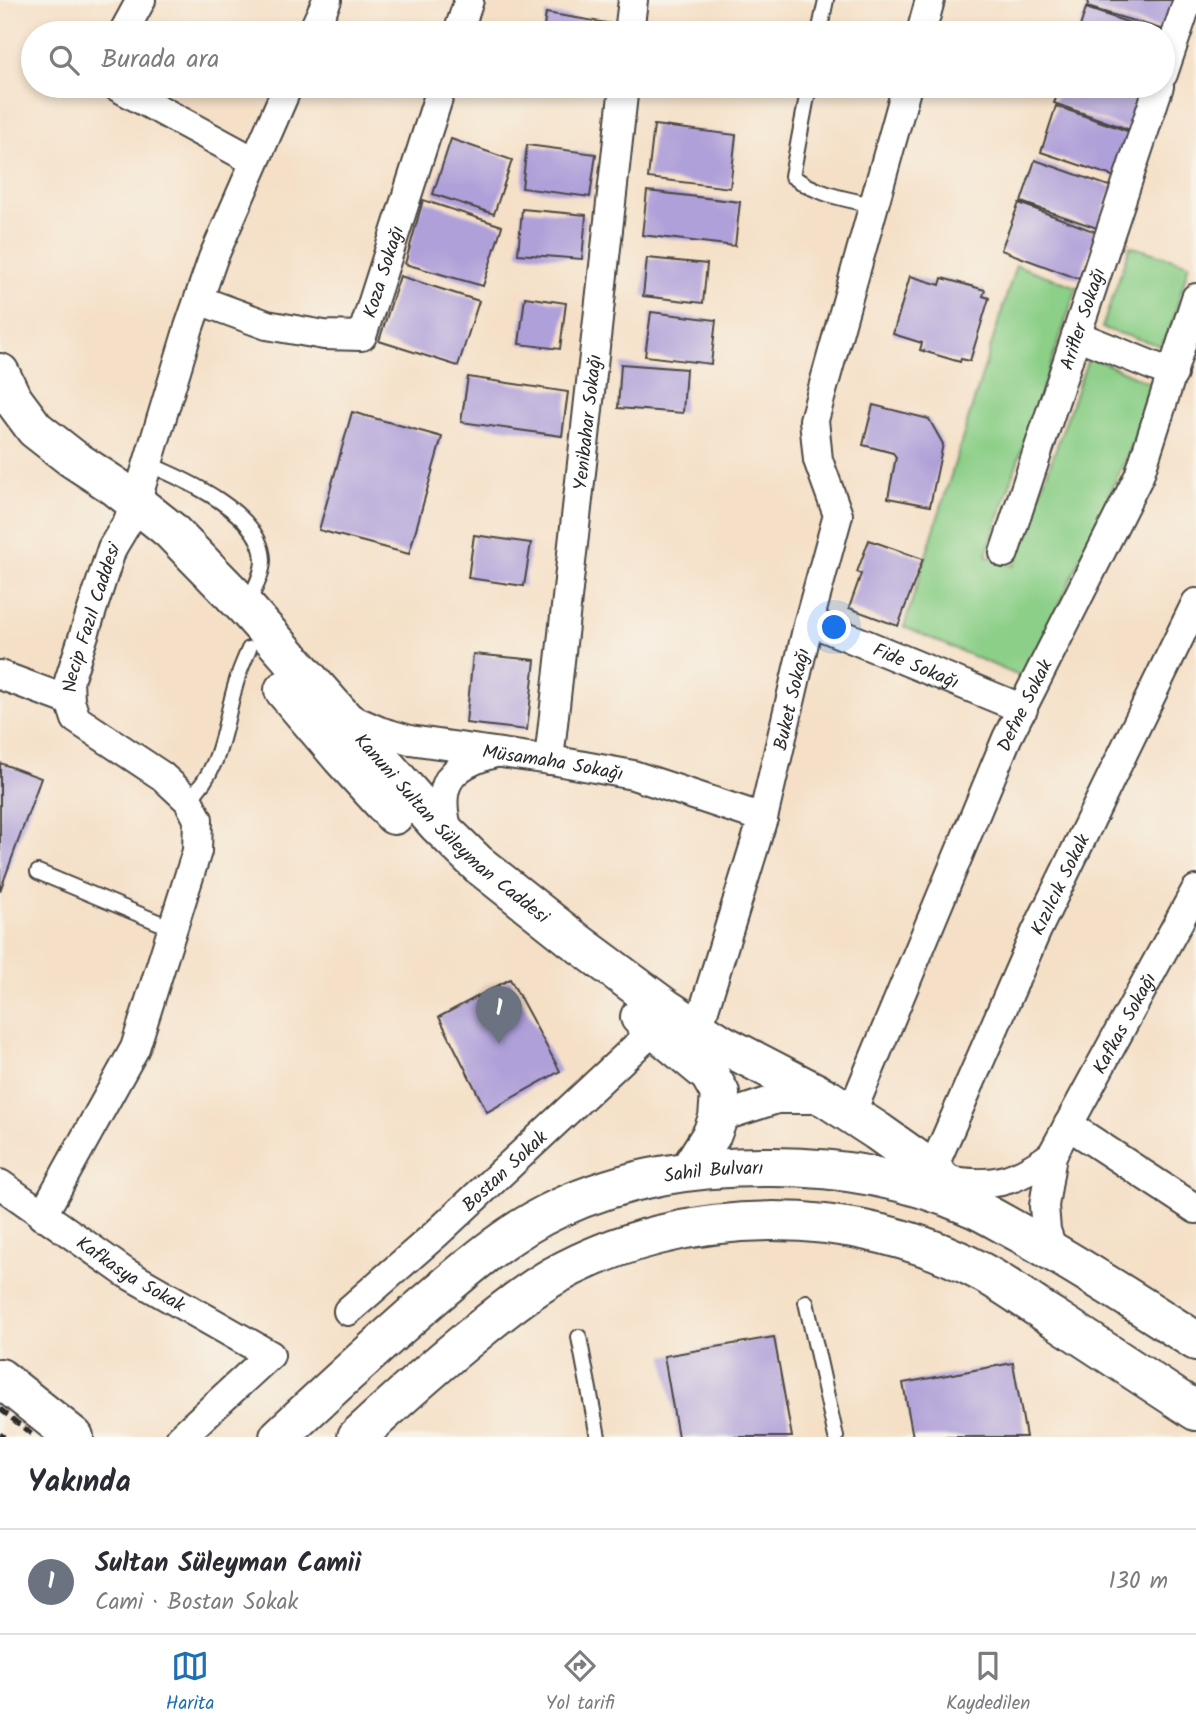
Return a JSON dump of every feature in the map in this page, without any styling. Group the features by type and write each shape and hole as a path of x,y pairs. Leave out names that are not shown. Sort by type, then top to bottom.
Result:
{"main road":[{"name":"Kanuni Sultan Süleyman Caddesi","path":"0,373 12,398 35,429 72,458 132,513 341,757 467,888 656,1028 709,1074 720,1093 718,1118"},
{"name":"Kanuni Sultan Süleyman Caddesi","path":"0,419 30,452 132,513 170,530 246,608 478,864 573,940 667,1009 780,1076 839,1107 937,1174 969,1206"},
{"path":"690,1169 712,1134 718,1118"},
{"name":"Sahil Bulvarı","path":"279,1437 464,1270 510,1237 555,1210 597,1192 690,1169 805,1167 917,1187 969,1206 1053,1251 1196,1340"},
{"path":"357,1437 421,1377 509,1306 553,1277 631,1241 701,1226 769,1222 834,1226 874,1233 947,1256 986,1275 1196,1411"},
{"path":"0,1377 74,1437"}],"street":[{"path":"130,21 141,0"},
{"path":"317,21 327,0"},
{"path":"462,21 469,0"},
{"path":"630,21 633,0"},
{"path":"924,21 930,0"},
{"path":"1175,38 1188,0"},
{"path":"138,98 254,161"},
{"name":"Necip Fazıl Caddesi","path":"188,800 162,776 76,719 70,701 69,681 112,548 132,513 214,258 283,98"},
{"name":"Koza Sokağı","path":"199,300 267,325 324,335 362,336 438,98"},
{"name":"Yenibahar Sokağı","path":"549,760 623,98"},
{"name":"Buket Sokağı","path":"698,1029 763,818 809,621 838,515 818,460 814,420 904,98"},
{"name":"Arifler Sokağı","path":"1004,552 1155,98"},
{"name":"Defne Sokak","path":"839,1107 950,871 1007,738 1139,476 1196,298"},
{"path":"1076,335 1173,374"},
{"name":"Kızılcık Sokak","path":"937,1174 1036,932 1196,603"},
{"name":"Fide Sokağı","path":"809,621 1023,709"},
{"path":"0,675 70,701"},
{"name":"Müsamaha Sokağı","path":"340,714 379,731 410,740 633,775 763,818"},
{"path":"449,835 442,810 444,790 455,772 475,759 498,753"},
{"path":"42,1216 135,1048 197,851 198,819 188,800"},
{"name":"Kafkas Sokağı","path":"1052,1154 1196,890"},
{"name":"Bostan Sokak","path":"348,1311 436,1234 656,1028"},
{"path":"718,1118 777,1099 839,1107"},
{"path":"1068,1125 1196,1209"},
{"path":"937,1174 964,1183 995,1184 1016,1178 1052,1154"},
{"path":"1052,1154 1044,1206 1046,1230 1053,1251"},
{"name":"Kafkasya Sokak","path":"0,1184 126,1273 270,1355 181,1437"}],"lane":[{"path":"822,21 826,0"},
{"path":"807,98 792,176 808,188 874,205"},
{"path":"148,464 189,482 218,501 239,517 256,536 263,557 262,569 246,608"},
{"path":"188,800 206,780 217,759 237,680 248,649"},
{"path":"38,872 172,928"},
{"path":"806,1303 836,1437"},
{"path":"579,1337 598,1437"}],"green space":[{"path":"1130,246 1189,264 1165,347 1102,328"},
{"path":"1016,265 1077,287 986,555 1014,566 1089,356 1158,387 1026,679 904,627"}],"building":[{"path":"1089,0 1176,0 1170,21 1134,21 1087,7"},
{"path":"1086,8 1124,21 1082,21"},
{"path":"546,13 595,21 545,21"},
{"path":"1056,98 1141,98 1130,130 1054,103"},
{"path":"1056,106 1133,133 1118,178 1041,152"},
{"path":"654,125 736,135 730,188 648,178"},
{"path":"451,139 512,160 494,214 433,194"},
{"path":"527,145 596,154 590,197 522,188"},
{"path":"1035,160 1112,187 1097,228 1021,202"},
{"path":"647,191 740,202 735,246 642,235"},
{"path":"423,200 502,226 483,286 405,264"},
{"path":"1019,203 1096,232 1079,279 1001,250"},
{"path":"522,209 586,215 582,259 518,254"},
{"path":"647,258 707,264 703,303 643,296"},
{"path":"400,276 479,301 458,366 379,341"},
{"path":"910,276 940,285 942,278 985,290 983,296 989,298 970,361 961,359 960,362 920,350 922,343 893,334"},
{"path":"525,297 566,303 560,349 519,344"},
{"path":"651,312 716,320 711,364 645,356"},
{"path":"621,364 686,369 683,413 618,408"},
{"path":"468,377 568,392 562,436 461,422"},
{"path":"873,405 929,419 943,444 930,506 888,498 896,457 893,453 863,445"},
{"path":"352,412 442,437 409,554 319,530"},
{"path":"474,535 531,543 524,586 468,578"},
{"path":"869,540 923,559 898,626 849,608 861,574 857,572"},
{"path":"473,654 535,660 527,730 466,723"},
{"path":"0,763 41,778 0,891"},
{"path":"510,979 560,1071 487,1112 439,1017"},
{"path":"774,1337 792,1437 678,1437 664,1356"},
{"path":"1013,1363 1026,1437 913,1437 903,1383"}],"railway":[{"path":"0,1409 35,1437"},
{"path":"0,1434 4,1437"}],"place":[{"name":"Sultan Süleyman Camii","path":"499,1044"}]}
